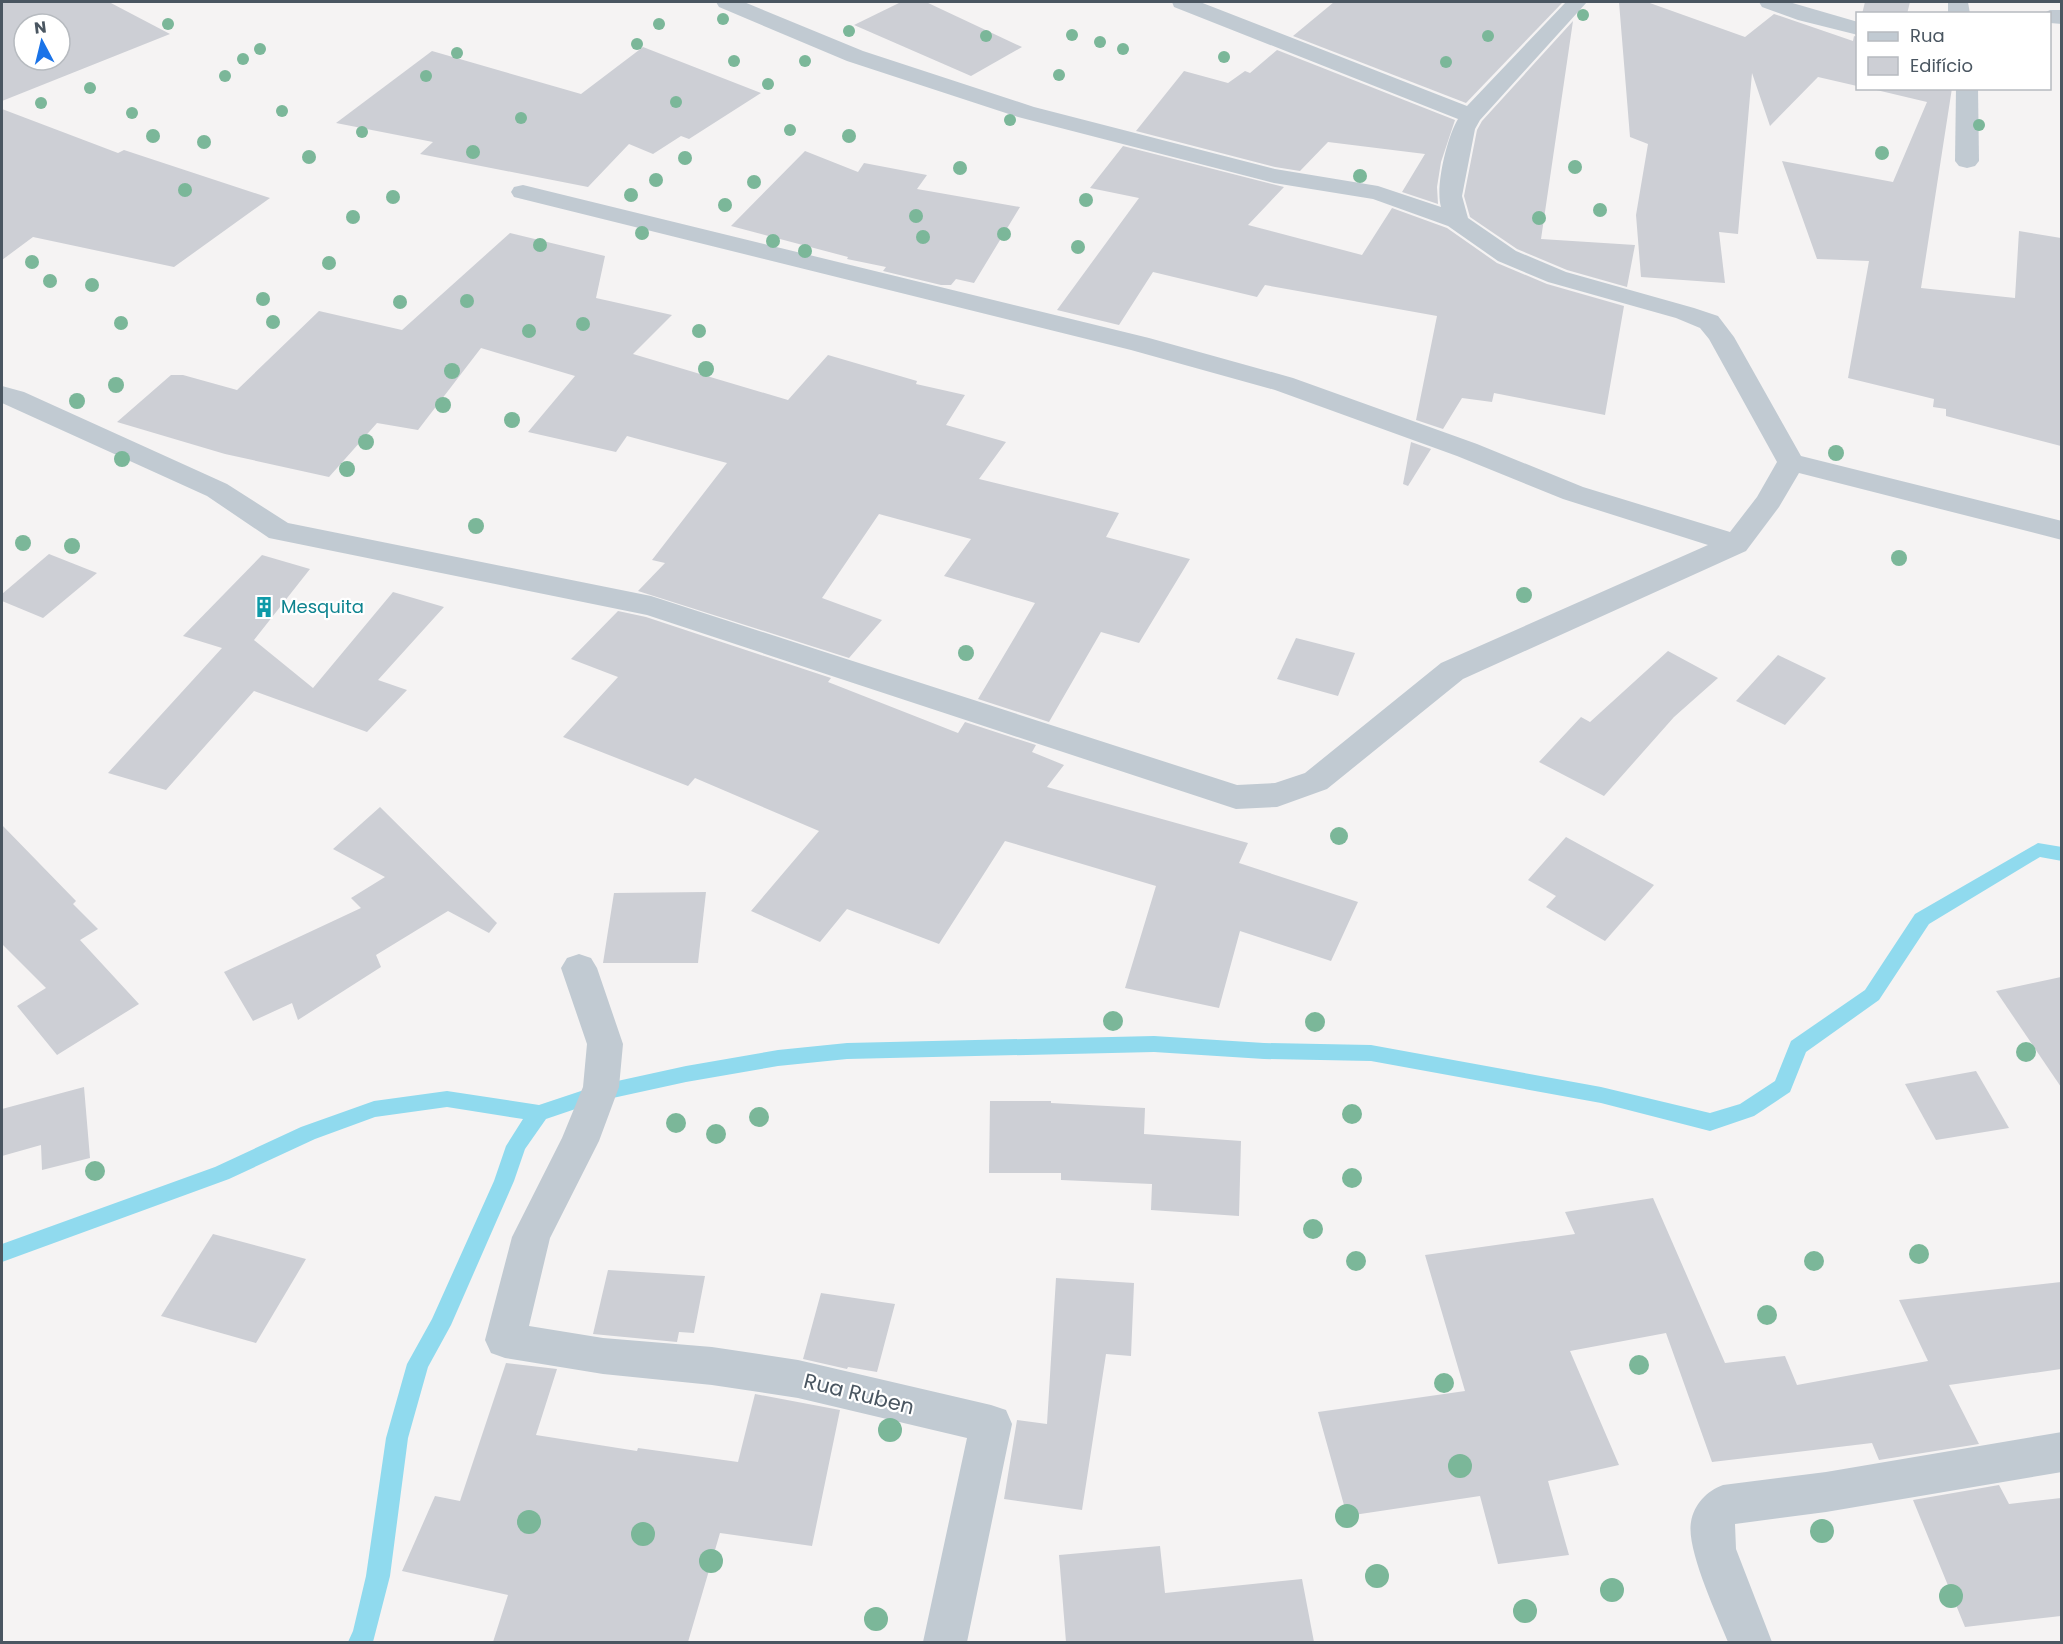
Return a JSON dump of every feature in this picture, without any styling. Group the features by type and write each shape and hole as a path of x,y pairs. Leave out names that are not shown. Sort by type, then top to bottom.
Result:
{"street":[{"path":"727,2 855,56 1026,112 1274,176 1378,193 1457,221 1507,256 1557,277 1686,313 1709,322 1720,337 1791,462 2061,531"},
{"path":"1182,2 1471,116"},
{"path":"1457,221 1450,196 1463,129 1471,116 1577,2"},
{"path":"1770,2 1856,29"},
{"path":"1967,90 1968,161"},
{"path":"524,192 1140,344 1284,384 1467,450 1573,493 1736,544"},
{"path":"2,394 217,490 279,531 651,606 1236,797 1277,795 1316,781 1452,671 1736,544 1769,501 1791,462"},
{"name":"Rua Ruben","path":"579,968 605,1044 602,1087 580,1141 531,1238 505,1340 603,1356 712,1366 798,1379 991,1424 945,1642"},
{"path":"1750,1642 1714,1549 1712,1522 1723,1505 1826,1492 2061,1452"}],"building":[{"path":"2,2 109,2 170,34 2,101"},
{"path":"901,2 926,2 1022,47 971,76 854,25"},
{"path":"1334,2 1563,2 1466,103 1293,36"},
{"path":"1619,2 1647,2 1745,37 1774,14 1853,41 1854,36 1856,37 1856,86 1818,77 1770,126 1752,73 1738,234 1719,232 1725,283 1641,277 1636,215 1648,144 1630,137"},
{"path":"1865,2 1910,2 1908,12 1862,12"},
{"path":"1573,21 1541,239 1635,245 1627,287 1567,270 1517,249 1470,217 1464,196 1477,130 1482,121"},
{"path":"643,47 761,93 689,139 681,136 653,154 629,144 588,187 420,154 433,142 336,123 432,51 581,94"},
{"path":"1277,50 1455,120 1441,162 1437,187 1438,204 1402,192 1425,154 1328,142 1300,171 1275,167 1136,131 1184,71 1228,83 1245,71 1250,73"},
{"path":"1876,90 1952,90 1921,288 2015,298 2019,231 2061,238 2061,446 1946,416 1946,409 1933,407 1934,399 1848,378 1869,261 1817,259 1782,161 1893,182 1927,102"},
{"path":"2,109 118,153 124,150 270,198 174,267 33,237 2,260"},
{"path":"1123,146 1284,187 1248,225 1362,255 1392,208 1447,228 1497,263 1547,284 1624,306 1605,415 1494,393 1492,402 1462,398 1443,429 1416,420 1437,316 1265,285 1257,297 1153,272 1119,325 1057,310 1139,198 1090,188"},
{"path":"805,151 858,172 864,163 927,175 917,189 1020,207 974,283 956,279 951,285 941,285 883,271 886,267 847,259 848,257 731,226"},
{"path":"510,233 605,256 596,298 672,315 633,354 788,400 828,355 917,381 916,384 965,395 946,425 1006,442 979,479 1119,513 1106,537 1190,559 1139,643 1101,632 1049,722 978,699 1035,603 944,576 971,539 879,514 822,598 882,620 849,658 638,591 665,563 652,560 727,463 627,436 616,452 528,432 575,376 481,348 418,430 377,423 329,477 225,454 117,422 171,375 183,375 237,390 319,311 402,330"},
{"path":"1411,442 1431,449 1408,486 1403,484"},
{"path":"49,554 97,573 43,618 2,601 2,594"},
{"path":"262,555 310,569 254,640 313,688 393,592 444,607 378,680 407,690 367,732 254,691 166,790 108,773 222,648 183,636"},
{"path":"618,611 646,617 831,678 828,682 958,733 965,722 1036,745 1032,752 1064,765 1047,787 1248,843 1239,863 1358,902 1331,961 1240,931 1219,1008 1125,988 1156,886 1005,841 939,944 847,909 820,942 751,911 819,831 695,778 688,786 563,737 618,677 571,659"},
{"path":"1296,638 1355,653 1338,696 1277,679"},
{"path":"1668,651 1718,678 1674,717 1604,796 1539,762 1581,717 1590,722"},
{"path":"1778,655 1826,678 1785,725 1736,701"},
{"path":"380,807 497,923 489,933 448,911 376,955 381,967 298,1020 292,1003 253,1021 224,972 361,908 351,898 385,877 333,849"},
{"path":"2,825 76,901 73,904 98,929 80,940 139,1004 57,1055 17,1006 46,988 2,944"},
{"path":"1566,837 1654,885 1605,941 1546,907 1556,896 1528,880"},
{"path":"706,892 698,963 603,963 614,893"},
{"path":"2061,977 2061,1087 1996,991"},
{"path":"1976,1071 2009,1128 1936,1140 1905,1084"},
{"path":"84,1087 90,1158 42,1170 41,1145 2,1156 2,1109"},
{"path":"990,1101 1051,1101 1051,1103 1145,1108 1144,1134 1241,1141 1239,1216 1151,1210 1152,1184 1061,1180 1061,1173 989,1173"},
{"path":"1653,1198 1725,1363 1785,1356 1797,1385 1928,1361 1899,1300 2061,1282 2061,1369 1949,1385 1979,1444 1879,1460 1872,1443 1712,1462 1666,1333 1570,1351 1619,1465 1548,1481 1569,1555 1498,1564 1480,1496 1347,1516 1318,1412 1465,1391 1425,1255 1575,1234 1565,1212"},
{"path":"213,1234 306,1259 256,1343 161,1316"},
{"path":"608,1270 705,1276 694,1333 679,1332 677,1342 593,1334"},
{"path":"1056,1278 1134,1283 1131,1356 1106,1354 1082,1510 1004,1499 1017,1420 1047,1424"},
{"path":"821,1293 895,1304 877,1372 848,1367 847,1369 803,1359"},
{"path":"506,1363 557,1369 536,1435 637,1451 638,1448 738,1462 755,1394 840,1410 812,1546 720,1533 688,1642 493,1642 508,1595 402,1571 435,1496 460,1501"},
{"path":"1999,1485 2009,1504 2061,1498 2061,1616 1965,1627 1913,1500"},
{"path":"1160,1546 1165,1593 1302,1579 1314,1642 1066,1642 1059,1555"}],"waterway":[{"path":"539,1113 599,1093 686,1074 778,1058 847,1051 1154,1044 1264,1051 1371,1053 1601,1095 1710,1122 1747,1110 1783,1086 1798,1047 1872,995 1922,919 2038,850 2062,854"},
{"path":"2,1253 222,1173 308,1133 374,1109 447,1099 539,1113"},
{"path":"360,1642 364,1636 378,1576 397,1438 418,1364 440,1325 504,1181 516,1146 539,1113"}],"place":[{"name":"Mesquita","path":"264,607"}]}
